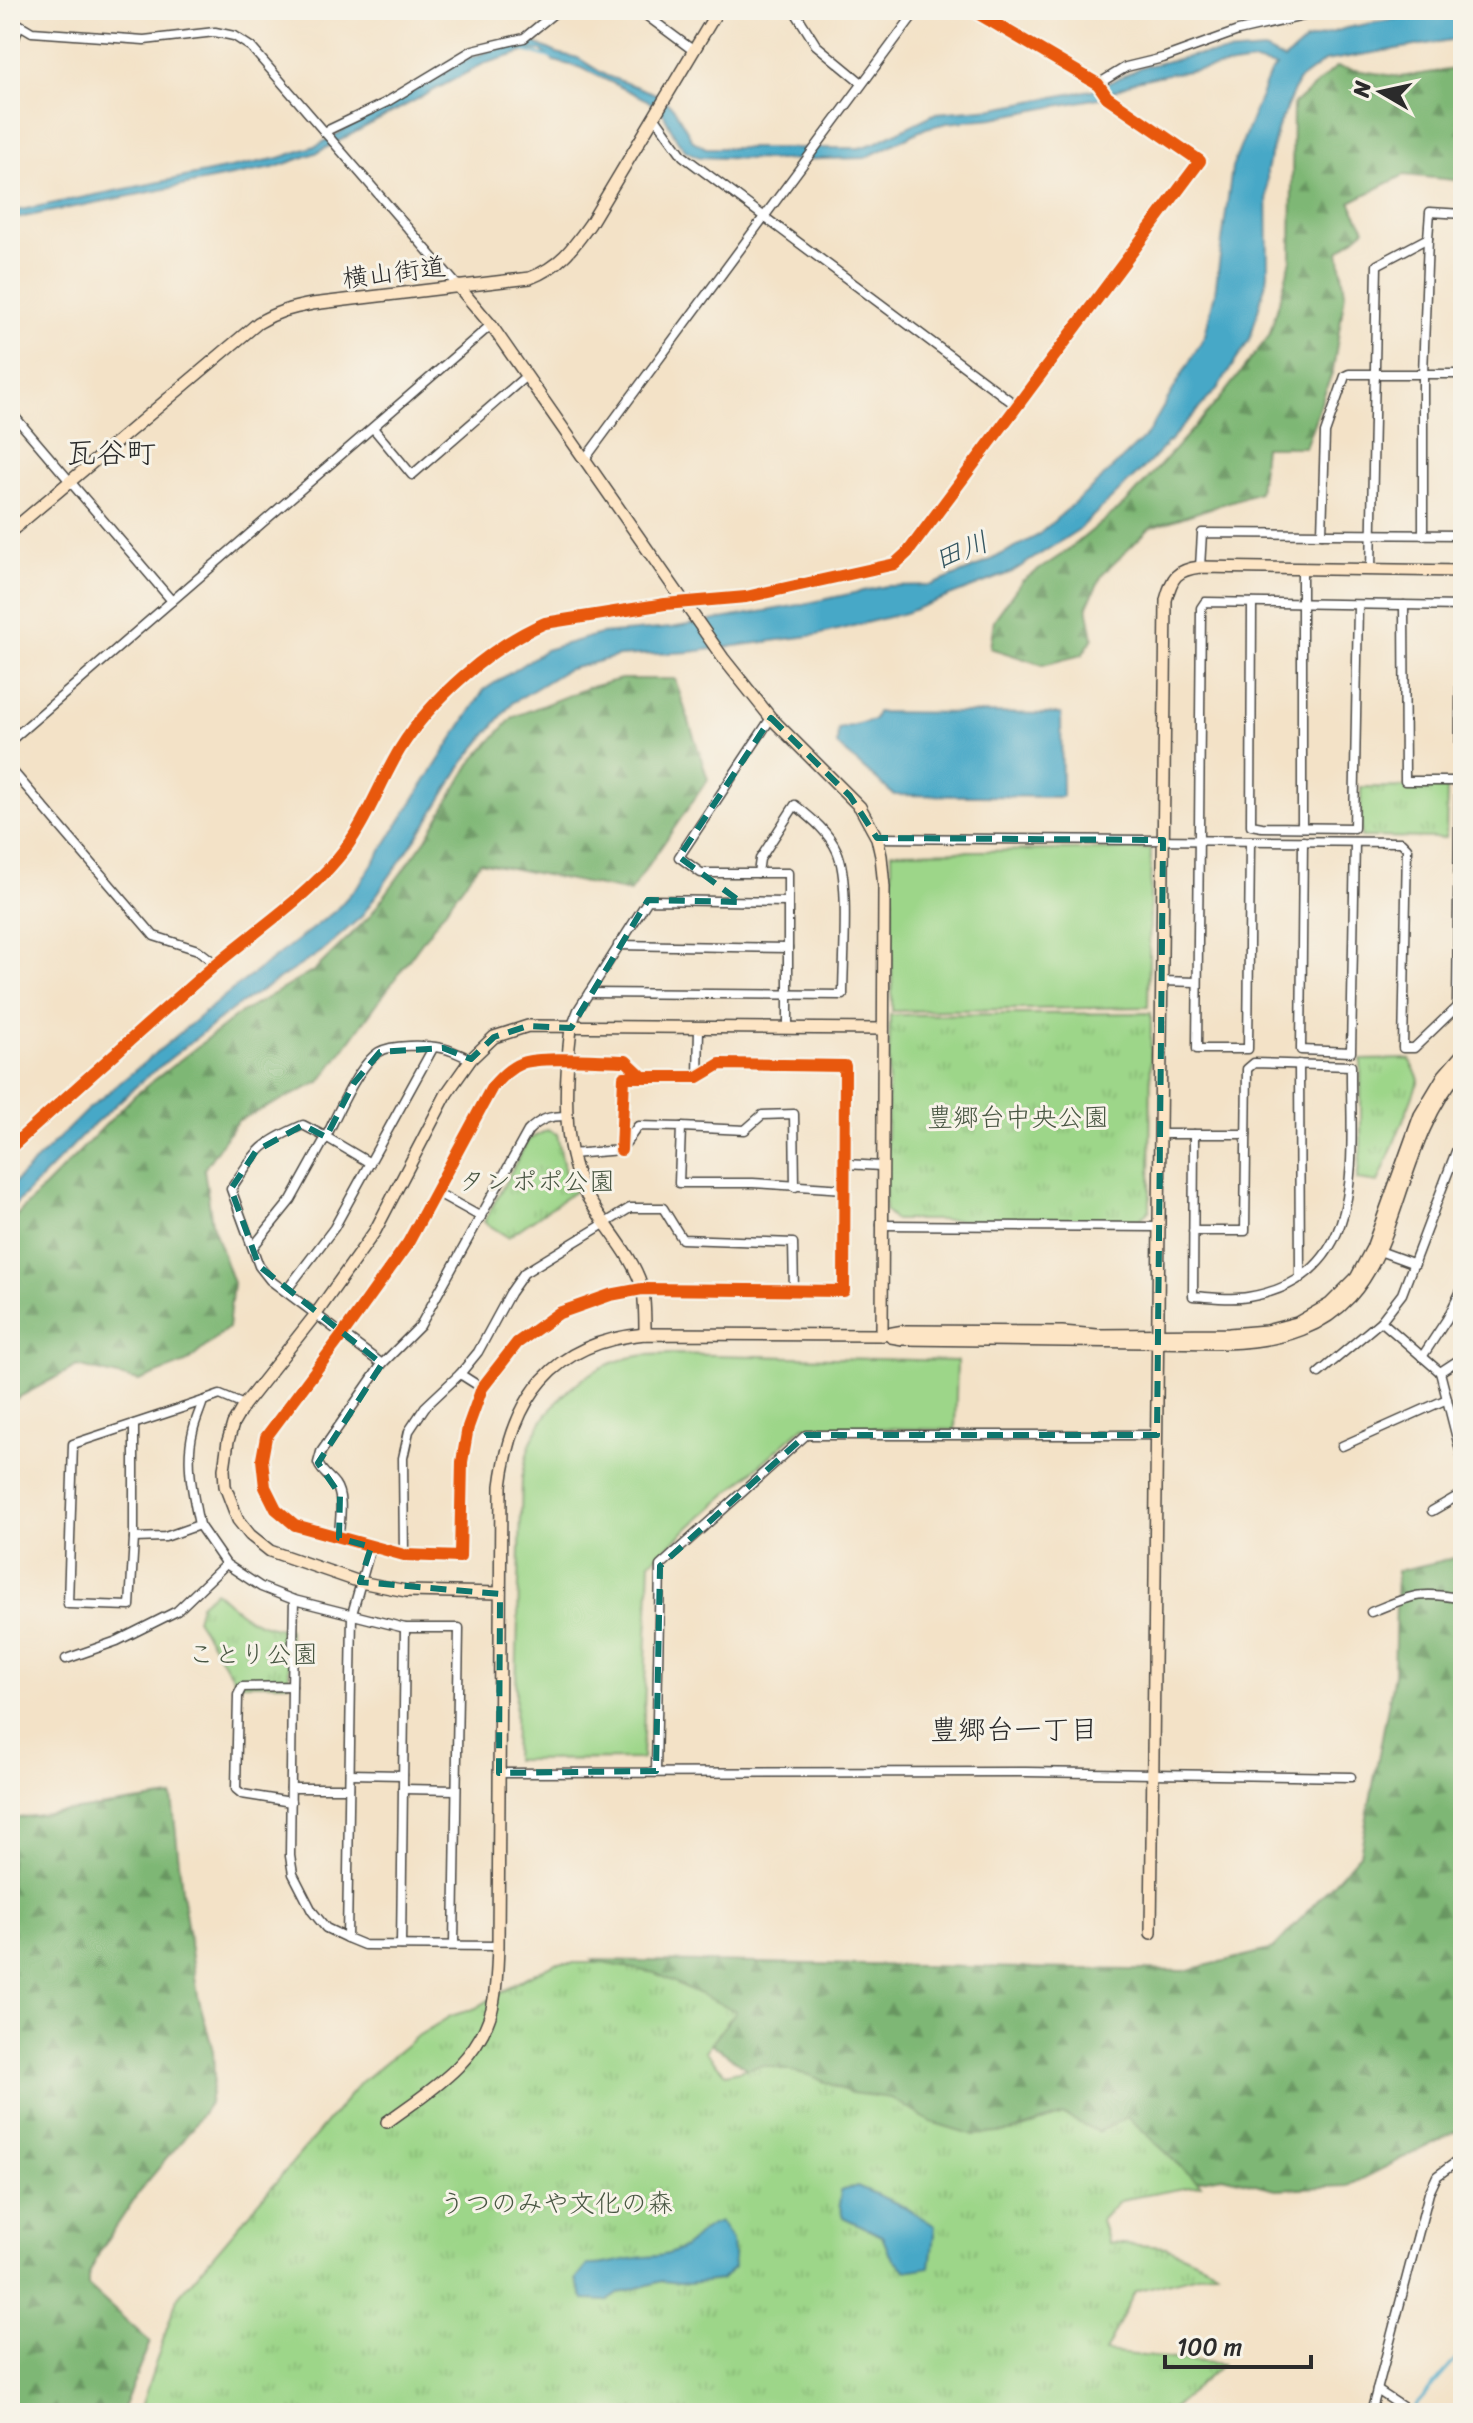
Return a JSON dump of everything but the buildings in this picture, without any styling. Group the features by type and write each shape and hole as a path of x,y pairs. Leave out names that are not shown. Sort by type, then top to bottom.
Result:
{"street":[{"path":"324,132 385,103 473,50 524,38 558,10"},
{"path":"590,10 598,13 601,10"},
{"path":"639,10 694,51"},
{"name":"横山街道","path":"10,532 271,315 284,309 312,304 530,278 554,267 566,257 590,224 718,10"},
{"path":"794,10 816,45 862,83"},
{"path":"585,459 917,10"},
{"path":"10,1148 216,964 312,885 339,858 402,746 450,690 527,630 545,623 746,597 895,564 908,552 1200,161 1107,97 1098,84 972,10"},
{"path":"1098,84 1126,67 1163,58 1238,31 1330,10"},
{"path":"10,19 32,32 144,40 215,32 234,36 251,47 491,325 723,658 771,718 860,807 877,838 884,887 882,1335"},
{"path":"10,53 19,26"},
{"path":"654,116 683,156 1017,406"},
{"path":"1423,535 1423,374 1430,212 1463,214"},
{"path":"1371,570 1377,265 1428,238"},
{"path":"10,741 491,325"},
{"path":"1322,534 1325,433 1345,376 1463,374"},
{"path":"373,428 412,475 526,376"},
{"path":"10,411 172,601"},
{"path":"1200,567 1202,533 1463,535"},
{"path":"1151,1933 1166,600 1171,581 1184,569 1200,567 1463,571"},
{"path":"1302,569 1302,827"},
{"path":"877,838 1198,841 1250,841 1303,841 1401,842 1407,848 1403,1048 1414,1048 1460,1003 1462,606 1205,602 1201,608 1198,841 1197,1049 1248,1049 1250,841"},
{"path":"1252,603 1251,825 1354,828 1358,605"},
{"path":"1404,605 1405,781 1459,781"},
{"path":"771,718 679,857 701,873 788,873 788,1028"},
{"path":"10,768 154,936 198,950 216,964"},
{"path":"589,993 843,995 844,871 836,850 821,827 795,805 760,859 758,873"},
{"path":"1303,841 1301,1050 1351,1052 1355,842"},
{"path":"645,1334 642,1289 620,1247 584,1191 571,1154 567,1116 571,1028 578,1010 648,900 788,902"},
{"path":"618,945 788,948"},
{"path":"1161,981 1197,982"},
{"path":"500,1593 406,1591 360,1582 270,1551 250,1535 238,1520 225,1486 224,1469 233,1424 375,1231 447,1093 471,1059 494,1037 528,1026 883,1029"},
{"path":"698,1077 699,1028"},
{"path":"253,1247 291,1200 354,1083 380,1052 398,1047 443,1048 471,1059"},
{"path":"286,1291 334,1228 433,1048"},
{"path":"1376,1250 1420,1115 1437,1085 1463,1053"},
{"path":"621,1150 624,1077 643,1077 698,1077 720,1064 845,1066 844,1291 642,1289 610,1295 559,1313 517,1343 482,1388 468,1427 462,1462 460,1557 404,1555 371,1547 295,1525 276,1509 265,1487 262,1459 266,1437 408,1243 492,1087 506,1071 524,1062 626,1061 643,1077"},
{"path":"1193,1231 1245,1231 1247,1069 1254,1063 1351,1066 1350,1193 1338,1235 1314,1267 1275,1291 1246,1298 1193,1296 1193,1231 1194,1134"},
{"path":"1299,1064 1300,1278"},
{"path":"387,2122 468,2058 479,2041 492,2008 498,1946 502,1476 510,1438 525,1402 554,1368 610,1339 645,1334 882,1335 904,1331 1158,1339 1250,1333 1297,1323 1330,1304 1343,1292 1376,1250 1428,1119 1463,1066"},
{"path":"621,1150 638,1126 745,1130 762,1115 794,1114 795,1187"},
{"path":"339,1538 340,1495 318,1463 321,1452 382,1364 420,1326 528,1131 538,1121 550,1116 567,1116"},
{"path":"370,1163 303,1125 272,1139 256,1151 231,1189 259,1266 270,1280 382,1364"},
{"path":"681,1127 679,1183 753,1183 845,1189"},
{"path":"1319,1373 1381,1321 1402,1294 1463,1133"},
{"path":"1160,1134 1246,1134"},
{"path":"571,1154 621,1150"},
{"path":"846,1164 881,1166"},
{"path":"436,1192 481,1217"},
{"path":"404,1555 403,1458 409,1431 425,1407 478,1352 524,1273 630,1208 663,1208 682,1239 793,1243 794,1290"},
{"path":"881,1225 1159,1227"},
{"path":"1376,1250 1415,1264"},
{"path":"1422,1357 1463,1287"},
{"path":"1381,1321 1440,1372 1460,1440 1463,1462"},
{"path":"1440,1372 1463,1354"},
{"path":"460,1374 482,1388"},
{"path":"134,1424 134,1538 130,1606 68,1604 73,1444 220,1395 244,1405"},
{"path":"1342,1446 1447,1399"},
{"path":"203,1401 192,1431 189,1463 191,1487 199,1525 226,1564 261,1587 294,1600 405,1628 459,1628 454,1944"},
{"path":"656,1771 660,1566 806,1435 1157,1435"},
{"path":"1432,1511 1463,1493"},
{"path":"134,1538 165,1537 199,1525"},
{"path":"347,1938 352,1614 371,1547"},
{"path":"66,1659 117,1641 177,1611 226,1564"},
{"path":"1371,1612 1423,1594 1463,1599"},
{"path":"294,1600 290,1856 293,1874 312,1911 326,1928 364,1945 498,1946"},
{"path":"401,1945 405,1628"},
{"path":"291,1802 242,1794 236,1789 238,1695 242,1687 292,1686"},
{"path":"499,1773 1152,1773 1351,1777"},
{"path":"350,1774 403,1775"},
{"path":"291,1788 349,1788"},
{"path":"403,1789 456,1790"},
{"path":"1371,2413 1429,2193 1437,2176 1463,2157"},
{"path":"1377,2390 1412,2413"}],"highlighted area":[{"path":"771,718 850,796 877,838 1163,840 1157,1435 806,1435 660,1566 656,1771 499,1773 500,1594 360,1582 371,1547 339,1538 340,1495 318,1463 382,1364 259,1266 231,1189 256,1151 303,1125 326,1137 354,1083 380,1052 443,1048 471,1059 494,1037 528,1026 571,1028 648,900 741,902 679,857"}],"green space":[{"path":"1336,67 1400,77 1463,68 1463,181 1404,175 1350,202 1365,229 1339,251 1345,293 1333,370 1305,447 1264,447 1259,492 1150,528 1102,575 1087,606 1093,638 1082,655 1043,665 990,648 994,620 1022,581 1067,551 1129,500 1218,401 1269,336 1291,260 1293,105"},
{"path":"621,679 675,679 708,779 630,892 480,862 320,1082 237,1121 204,1169 212,1224 233,1283 228,1328 186,1363 139,1381 77,1366 10,1402 10,1222 135,1095 239,1014 315,970 369,917 426,839 470,764 513,717 587,688"},
{"path":"1361,787 1447,788 1446,838 1361,837"},
{"path":"1151,849 1148,1007 892,1011 892,852"},
{"name":"豊郷台中央公園","path":"1151,1013 1150,1210 1139,1220 894,1220 885,1211 890,1015"},
{"path":"1410,1059 1419,1080 1378,1183 1357,1180 1361,1147 1361,1060"},
{"name":"タンポポ公園","path":"547,1130 557,1134 565,1173 575,1191 508,1237 484,1222 528,1140"},
{"path":"671,1354 957,1361 955,1430 804,1426 650,1562 642,1759 514,1760 522,1478 529,1446 539,1426 561,1397 589,1375 621,1360"},
{"path":"1463,1556 1463,1700 1460,1701 1463,1750 1463,2128 1348,2186 1276,2189 1222,2176 994,2219 889,2168 592,1960 1184,1971 1273,1949 1360,1854 1394,1674 1397,1571"},
{"name":"ことり公園","path":"215,1591 248,1618 267,1626 289,1629 289,1684 237,1684 196,1619 200,1604"},
{"path":"172,1797 183,1899 198,1996 213,2051 214,2077 209,2103 190,2131 141,2189 100,2251 88,2276 88,2286 150,2342 121,2413 10,2413 10,1819"},
{"name":"うつのみや文化の森","path":"556,1963 602,1963 655,1973 736,2011 705,2051 726,2074 763,2065 809,2075 851,2093 891,2098 931,2122 974,2135 1010,2132 1064,2115 1098,2132 1128,2117 1201,2185 1120,2200 1101,2220 1108,2243 1166,2247 1217,2270 1135,2291 1105,2352 1222,2364 1168,2413 139,2413 177,2298 361,2082 416,2037"}],"water":[{"path":"1441,10 1463,11 1463,38 1325,61 1298,81 1278,127 1267,170 1268,274 1250,339 1218,388 1150,462 1078,530 1012,572 905,613 817,635 690,652 619,656 566,670 512,703 464,762 426,824 361,917 321,952 234,1008 144,1079 86,1132 10,1210 10,1187 86,1111 227,994 335,911 361,882 484,690 545,650 600,634 671,628 886,586 932,585 979,566 1037,536 1095,485 1147,435 1205,335 1215,293 1232,168 1270,73 1276,67 1254,62 1136,81 1099,98 926,128 865,158 778,160 699,157 686,151 663,113 647,100 582,68 554,61 542,51 531,50 483,64 318,152 273,168 13,219 10,219 10,212 279,158 318,145 467,59 492,50 533,42 578,58 607,76 656,94 673,107 693,141 706,148 859,148 936,113 994,108 1096,89 1142,67 1196,55 1265,50 1284,60 1306,41 1346,28"},
{"path":"877,712 1061,714 1062,797 894,795 837,745 838,729 874,720"},
{"path":"857,2186 905,2207 935,2226 930,2267 906,2271 889,2253 882,2236 843,2217 839,2204 841,2191"},
{"path":"720,2222 732,2240 734,2267 721,2280 688,2284 662,2281 620,2293 608,2301 584,2300 576,2280 588,2265 674,2252"}],"waterway":[{"path":"525,51 553,58"},
{"path":"1412,2410 1463,2351"}],"cycle path":[{"path":"10,1148 214,966 294,902 323,874 347,847 400,749 428,711 464,676 504,645 545,623 665,604 746,597 895,564 908,552 1200,161 1107,97 1098,84 972,10"},
{"path":"621,1150 624,1077 698,1077 720,1064 845,1066 844,1291 642,1289 610,1295 559,1313 517,1343 482,1388 468,1427 462,1462 460,1557 404,1555 295,1525 276,1509 265,1487 262,1459 266,1437 408,1243 492,1087 517,1065 543,1060 626,1061 643,1077"}],"district":[{"name":"瓦谷町","path":"111,453"},
{"name":"豊郷台一丁目","path":"1014,1729"}],"water label":[{"name":"田川","path":"961,550"}]}
